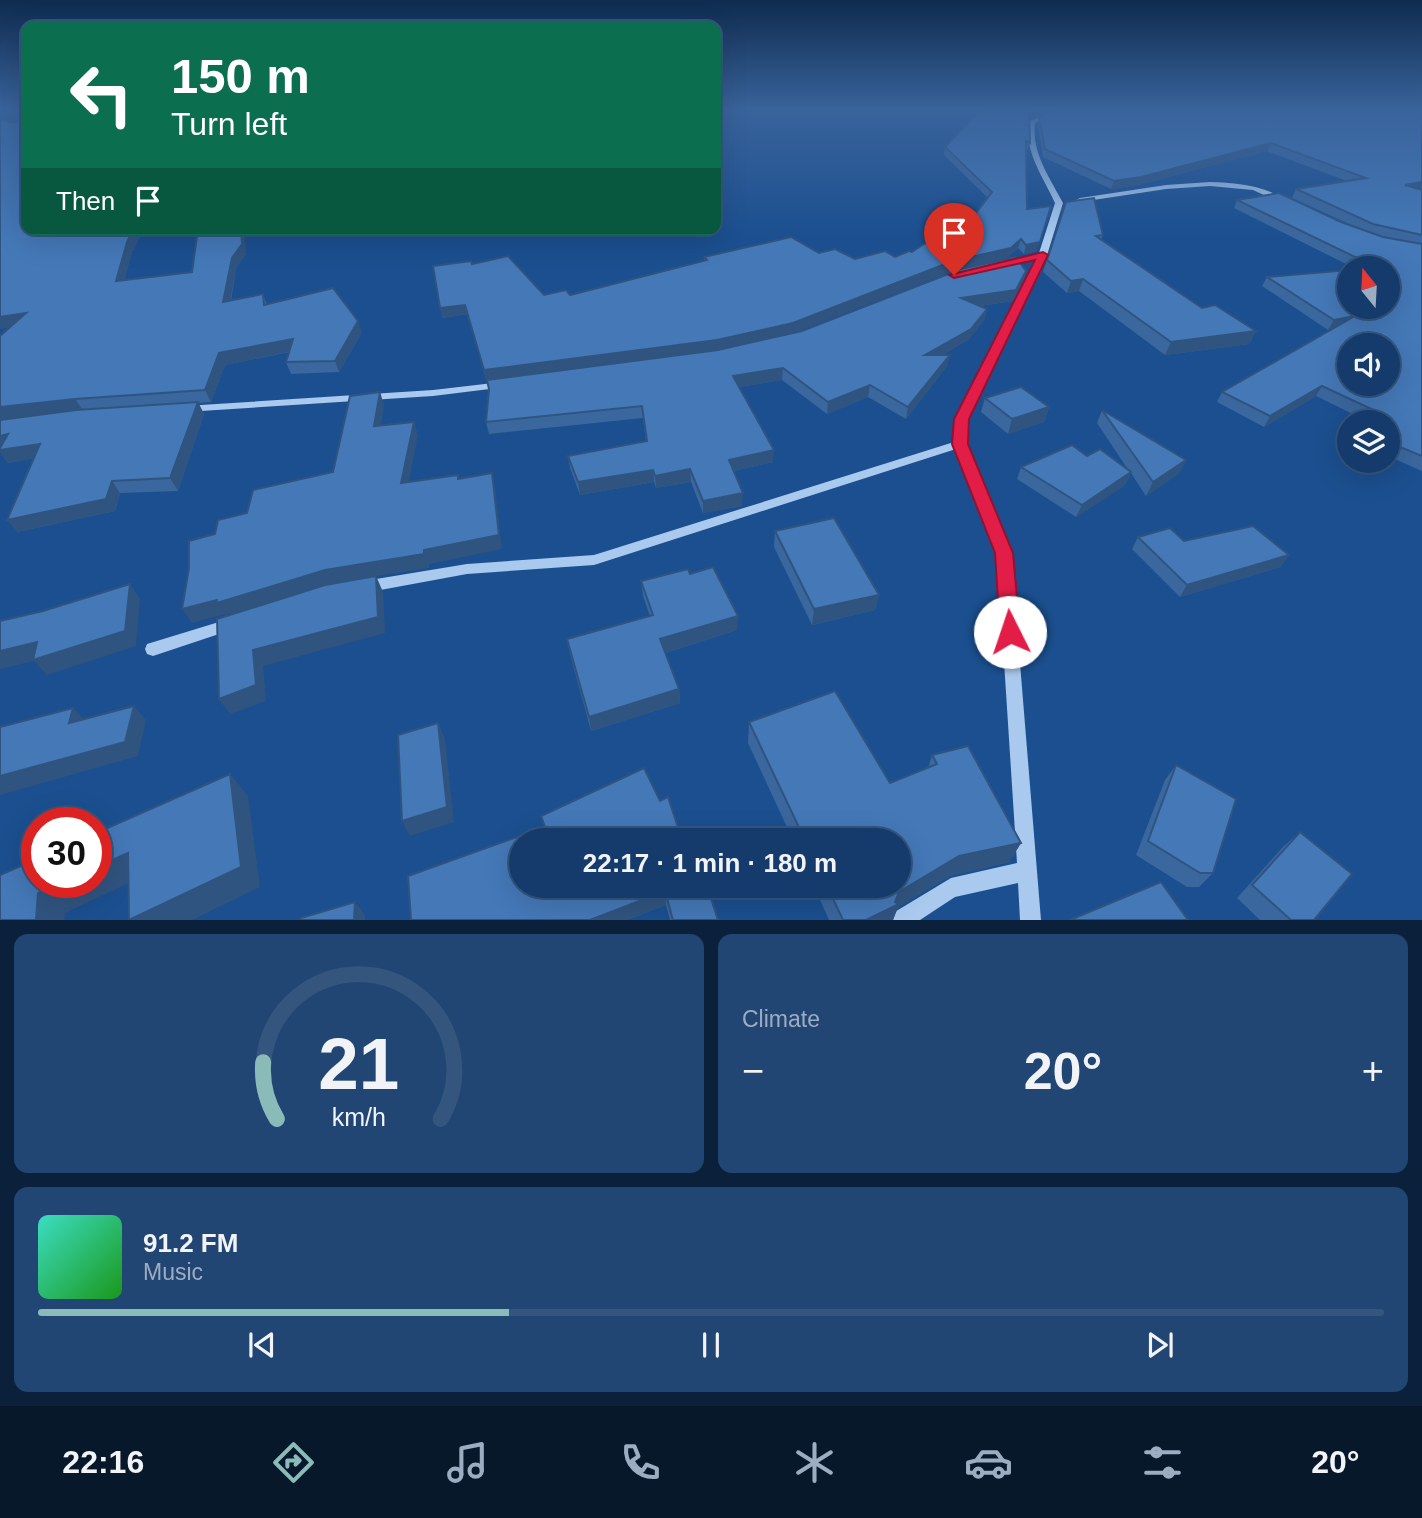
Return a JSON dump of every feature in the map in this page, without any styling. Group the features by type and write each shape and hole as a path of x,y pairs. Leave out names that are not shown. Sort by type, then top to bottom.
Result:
{"street":[{"path":"1031,919 1004,553 960,444 962,419 1043,255 1059,203 1038,152"},
{"path":"1059,203 1192,185 1226,185 1255,188 1293,205"},
{"path":"992,266 1043,255"},
{"path":"177,410 433,393 518,383"},
{"path":"345,590 467,569 594,560 960,444"},
{"path":"153,649 245,620"},
{"path":"900,919 951,888 1027,871"}],"building":[{"path":"0,152 21,152 21,235 130,235 116,281 192,272 197,235 241,235 242,244 232,258 223,302 263,294 264,305 333,288 358,321 335,361 286,362 293,339 219,353 205,390 0,407 0,336 26,313 0,317"},
{"path":"950,152 1026,152 1027,209 1051,206 1040,242 1026,245 1021,239 1011,248 953,261 793,323 717,340 484,370 465,305 440,308 433,266 471,261 472,264 508,256 544,295 566,290 570,295 707,260 704,257 791,237 819,253 835,249 855,259 885,251 895,257 912,252 930,240 948,245 992,192"},
{"path":"1051,152 1237,152 1141,177 1114,181"},
{"path":"1295,152 1422,152 1422,182 1405,185 1422,190 1422,235 1373,224 1296,189 1366,178"},
{"path":"1279,193 1341,222 1383,237 1422,244 1422,456 1400,447 1400,410 1374,410 1344,396 1400,396 1400,333 1337,333 1337,393 1322,386 1270,416 1222,392 1350,319 1400,319 1400,256 1353,256 1237,200"},
{"path":"1094,198 1103,235 1096,236 1202,308 1215,305 1256,331 1171,342 1083,279 1071,281 1047,260 1066,202"},
{"path":"1016,257 1026,271 1016,290 961,298 987,309 971,329 925,355 950,355 908,407 870,385 828,402 783,368 733,376 774,450 729,460 743,493 703,501 690,469 655,476 653,470 578,482 568,456 647,441 642,406 486,422 489,389 487,380 718,350 802,331 961,269"},
{"path":"1337,271 1337,319 1339,319 1334,320 1267,277"},
{"path":"1021,387 1049,407 1012,419 985,398"},
{"path":"380,392 374,426 414,422 401,483 458,475 458,479 492,473 499,535 424,550 424,554 325,570 217,603 217,600 182,609 189,568 189,541 215,534 218,520 247,513 253,490 333,472 350,396"},
{"path":"198,402 170,478 112,481 106,499 7,520 40,444 0,450 8,434 0,436 0,420 76,410"},
{"path":"1102,410 1186,460 1153,482"},
{"path":"1072,445 1087,456 1100,449 1131,472 1082,505 1021,467"},
{"path":"834,518 879,595 814,609 775,531"},
{"path":"1253,526 1289,555 1187,585 1138,537 1170,528 1184,541"},
{"path":"713,567 738,616 660,639 679,689 589,717 567,639 653,615 641,581 688,569 690,574"},
{"path":"376,576 378,617 253,650 256,685 219,699 217,619 325,585"},
{"path":"130,584 125,631 33,660 37,642 0,651 0,621 43,611"},
{"path":"835,691 890,783 937,764 932,755 968,746 1021,843 959,856 911,885 911,828 799,828 749,722"},
{"path":"134,706 125,742 0,776 0,727 73,708 69,723"},
{"path":"438,723 447,807 402,821 398,735"},
{"path":"1176,765 1236,799 1213,873 1200,873 1148,841"},
{"path":"644,768 660,801 668,797 678,828 542,828 545,827 541,816"},
{"path":"230,774 241,867 129,920 128,853 112,860 112,826"},
{"path":"1300,832 1352,874 1314,920 1291,920 1252,885"},
{"path":"509,840 509,898 647,898 590,920 411,920 408,876"},
{"path":"21,866 21,898 38,898 36,920 0,920 0,875"},
{"path":"1161,882 1188,920 1070,920"},
{"path":"667,898 711,898 718,920 673,920"},
{"path":"833,898 897,898 895,902 899,904 866,920 843,920"},
{"path":"355,902 354,920 301,920 301,918"}],"route":[{"path":"954,275 1043,255 962,419 960,444 1004,553 1010,632"}]}
